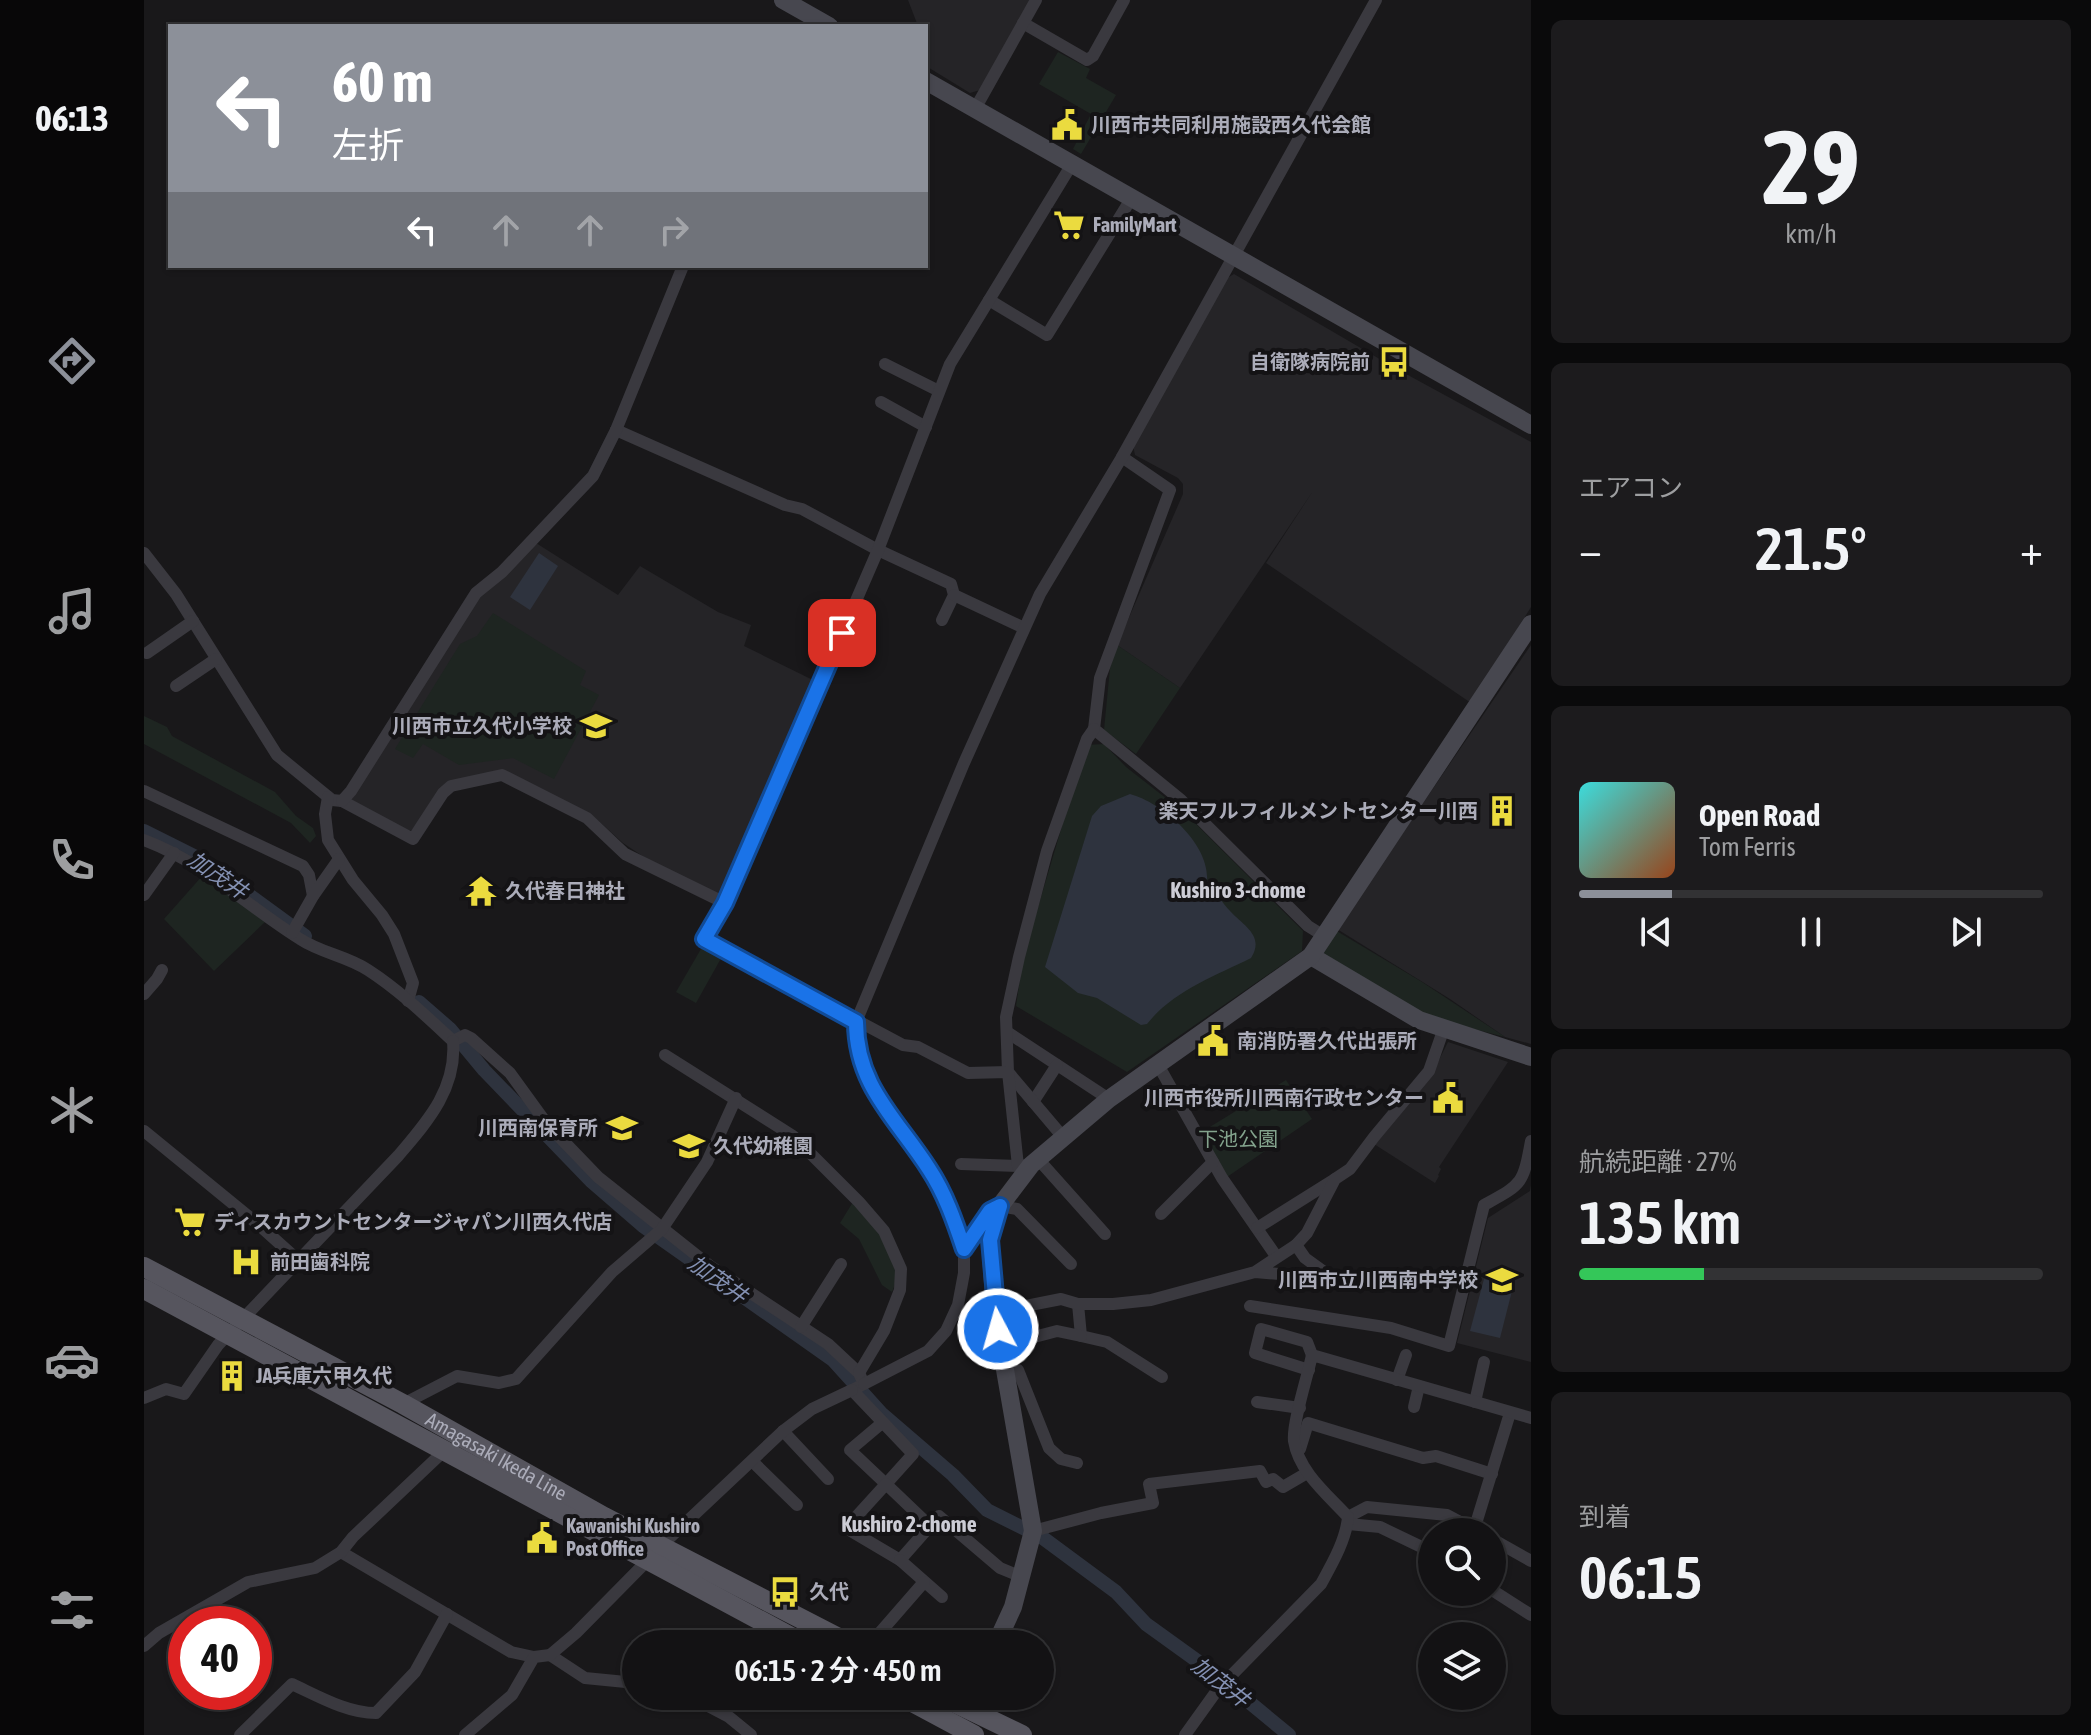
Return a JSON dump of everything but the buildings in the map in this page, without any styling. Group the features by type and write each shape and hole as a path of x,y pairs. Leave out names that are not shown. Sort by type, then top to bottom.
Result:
{"main road":[{"name":"Amagasaki Ikeda Line","path":"144,1267 403,1404 604,1517 655,1553 781,1630"},
{"name":"Amagasaki Ikeda Line","path":"144,1289 443,1452 820,1630"},
{"path":"963,1710 974,1735"},
{"path":"963,1710 1022,1735"}],"street":[{"path":"783,0 821,24"},
{"path":"975,109 1036,0"},
{"path":"1023,23 1087,60 1093,56 1124,0"},
{"path":"341,1552 511,1652 534,1657 550,1655 783,1431 812,1409 858,1382 928,1351 946,1331 958,1305 964,1273 964,1249 952,1214 931,1171 878,1099 863,1072 856,1044 856,1022 1040,594 1122,457 1376,0"},
{"path":"928,82 1531,425"},
{"path":"1008,1072 968,1073 918,1047 903,1045 704,939 725,903 878,550 950,364 1072,164"},
{"path":"989,300 1047,335 1131,199"},
{"path":"342,801 476,593 512,562 593,476 616,430 682,268"},
{"path":"885,364 939,391"},
{"path":"881,402 926,427"},
{"path":"616,430 785,505 802,509 878,550 951,584 954,595 942,620"},
{"path":"1105,1234 1029,1163 1008,1072 1006,1017 1047,851 1087,739 1094,729 1100,678 1170,490 1122,457"},
{"path":"144,553 176,594 277,755 328,797 342,801 413,839 443,793 451,786 502,775 587,818 625,854 725,903"},
{"path":"954,595 1024,628"},
{"path":"147,653 193,621"},
{"path":"1002,1630 1013,1607 1033,1531 995,1312 990,1240 1000,1206 1029,1163 1157,1063 1311,956 1531,624"},
{"path":"176,686 216,659"},
{"path":"1094,729 1181,800 1308,926 1324,936"},
{"path":"144,791 303,866 309,875 313,896"},
{"path":"328,797 325,814 328,840 394,934 413,983 408,1001"},
{"path":"144,840 213,876 320,950 367,969 453,1041 455,1063 442,1098 424,1125 218,1345 184,1394 166,1389 144,1398"},
{"path":"144,895 174,853"},
{"path":"292,933 339,859"},
{"path":"1311,956 1419,1020 1531,1057"},
{"path":"144,994 162,970"},
{"path":"1257,1228 1350,1169 1429,1071 1444,1028"},
{"path":"1007,1032 1109,1099"},
{"path":"453,1041 465,1035 471,1038 510,1073 547,1124 598,1177 662,1229 710,1266 828,1344 858,1382 882,1423 913,1454 846,1528 900,1560 942,1597"},
{"path":"665,1055 793,1136 884,1231 901,1269 900,1290 884,1331 858,1382"},
{"path":"1157,1063 1213,1162 1276,1256"},
{"path":"1033,1102 1057,1065"},
{"path":"1008,1072 1063,1137"},
{"path":"403,1404 457,1376 499,1383 516,1379 612,1272 662,1229 707,1162 736,1098"},
{"path":"144,1131 299,1261"},
{"path":"1250,1306 1391,1328 1449,1346 1484,1205 1514,1188 1524,1177 1531,1141"},
{"path":"1161,1214 1213,1162"},
{"path":"961,1164 1029,1163"},
{"path":"1255,1272 1296,1245 1307,1233 1335,1179"},
{"path":"964,1249 990,1211 1000,1206 1017,1209 1071,1264"},
{"path":"995,1312 1061,1299 1078,1304 1151,1300 1255,1272 1305,1276 1323,1271 1305,1258 1296,1245"},
{"path":"801,1327 841,1264"},
{"path":"1078,1304 1081,1336"},
{"path":"1309,1370 1255,1353 1261,1329 1307,1342 1312,1355 1309,1370 1293,1438 1307,1473 1348,1520 1380,1527 1418,1545"},
{"path":"1000,1346 1057,1331 1107,1342 1162,1377"},
{"path":"1312,1355 1531,1418"},
{"path":"1397,1380 1406,1355"},
{"path":"1475,1402 1484,1362"},
{"path":"1006,1370 1018,1370 1049,1448 1061,1459 1077,1463"},
{"path":"1414,1407 1419,1386"},
{"path":"1257,1402 1300,1408"},
{"path":"1480,1518 1510,1413"},
{"path":"882,1423 850,1450 930,1526"},
{"path":"1297,1451 1308,1423 1423,1458 1436,1456 1492,1474"},
{"path":"783,1431 828,1479"},
{"path":"144,1646 159,1633 248,1582 315,1568 341,1552 443,1452"},
{"path":"753,1462 797,1505"},
{"path":"1033,1531 1153,1503 1149,1484 1260,1471 1266,1482 1273,1479 1283,1487 1307,1473"},
{"path":"1185,1735 1218,1689 1321,1584 1348,1520 1367,1507 1452,1518"},
{"path":"900,1560 939,1516 1000,1568 1022,1577"},
{"path":"1506,1546 1530,1558"},
{"path":"882,1630 924,1582"},
{"path":"1506,1599 1531,1615"},
{"path":"240,1735 292,1684 336,1704 365,1713 376,1713 415,1672 447,1614"},
{"path":"550,1655 585,1678 622,1682"},
{"path":"465,1735 512,1695 534,1657"},
{"path":"716,1710 751,1735"}],"shaded area":[{"path":"908,0 1031,0 980,90 970,93 928,67 928,24 917,24"},
{"path":"1234,274 1395,368 1531,442 1531,607 1471,703 1266,563 1313,491 1180,688 1117,645 1183,494 1183,484 1178,478 1135,455 1133,445 1227,278"},
{"name":"川西市立久代小学校","path":"536,543 618,595 640,566 718,612 751,625 744,646 817,682 724,895 717,896 656,865 623,843 593,816 503,771 455,780 415,830 408,831 349,799 480,595"},
{"path":"539,553 558,566 530,610 510,597"},
{"path":"1531,645 1531,1044 1505,1037 1337,929"},
{"path":"1130,794 1170,816 1193,840 1206,867 1207,881 1251,932 1256,944 1251,958 1182,993 1147,1024 1141,1025 1097,998 1078,993 1045,967 1092,816 1101,806"},
{"path":"1448,1042 1508,1062 1439,1167 1441,1169 1435,1183 1374,1144 1431,1076"},
{"name":"川西市立川西南中学校","path":"1531,1185 1531,1362 1457,1343 1488,1218 1530,1191"},
{"path":"1484,1279 1513,1287 1500,1338 1470,1331"}],"green space":[{"path":"1058,52 1090,69 1086,78 1116,95 1081,154 1073,149 1091,114 1039,84"},
{"path":"493,613 586,671 580,685 599,695 554,779 513,758 459,765 423,744 413,758 395,749 460,644 477,636"},
{"path":"1117,645 1180,688 1136,754 1104,730 1110,668"},
{"path":"144,716 167,727 172,736 275,792 296,816 313,828 316,836 310,843 291,823 144,744"},
{"path":"1104,744 1126,767 1185,813 1303,931 1302,951 1127,1072 1016,1006 1023,958 1086,745"},
{"path":"203,875 265,922 214,971 164,919"},
{"path":"1335,930 1505,1037 1422,1016 1320,955"},
{"path":"705,942 724,953 696,1003 676,992"},
{"name":"下池公園","path":"1286,1080 1312,1119 1227,1177 1200,1133"},
{"path":"853,1202 892,1255 896,1279 892,1292 882,1285 859,1239 840,1223"}],"waterway":[{"name":"加茂井","path":"144,831 200,859 305,936"},
{"name":"加茂井","path":"419,1002 450,1029 484,1070 591,1181 643,1226 833,1360 881,1413 953,1475 987,1510 1043,1538 1116,1592 1146,1624 1214,1673 1289,1735"}],"place":[{"name":"川西市共同利用施設西久代会館","path":"1067,125"},
{"name":"FamilyMart","path":"1069,225"},
{"name":"自衛隊病院前","path":"1394,362"},
{"name":"川西市立久代小学校","path":"596,726"},
{"name":"楽天フルフィルメントセンター川西","path":"1502,811"},
{"name":"久代春日神社","path":"481,891"},
{"name":"南消防署久代出張所","path":"1213,1041"},
{"name":"川西市役所川西南行政センター","path":"1448,1098"},
{"name":"川西南保育所","path":"622,1128"},
{"name":"久代幼稚園","path":"689,1146"},
{"name":"ディスカウントセンタージャパン川西久代店","path":"190,1222"},
{"name":"前田歯科院","path":"246,1262"},
{"name":"川西市立川西南中学校","path":"1502,1280"},
{"name":"JA兵庫六甲久代","path":"232,1376"},
{"name":"Kawanishi Kushiro Post Office","path":"542,1538"},
{"name":"久代","path":"785,1592"}],"district":[{"name":"Kushiro 3-chome","path":"1238,890"},
{"name":"Kushiro 2-chome","path":"909,1524"}],"route":[{"path":"842,633 725,903 704,939 856,1022 856,1044 863,1072 878,1099 931,1171 952,1214 964,1249 990,1211 1000,1206 990,1240 998,1329"}]}
